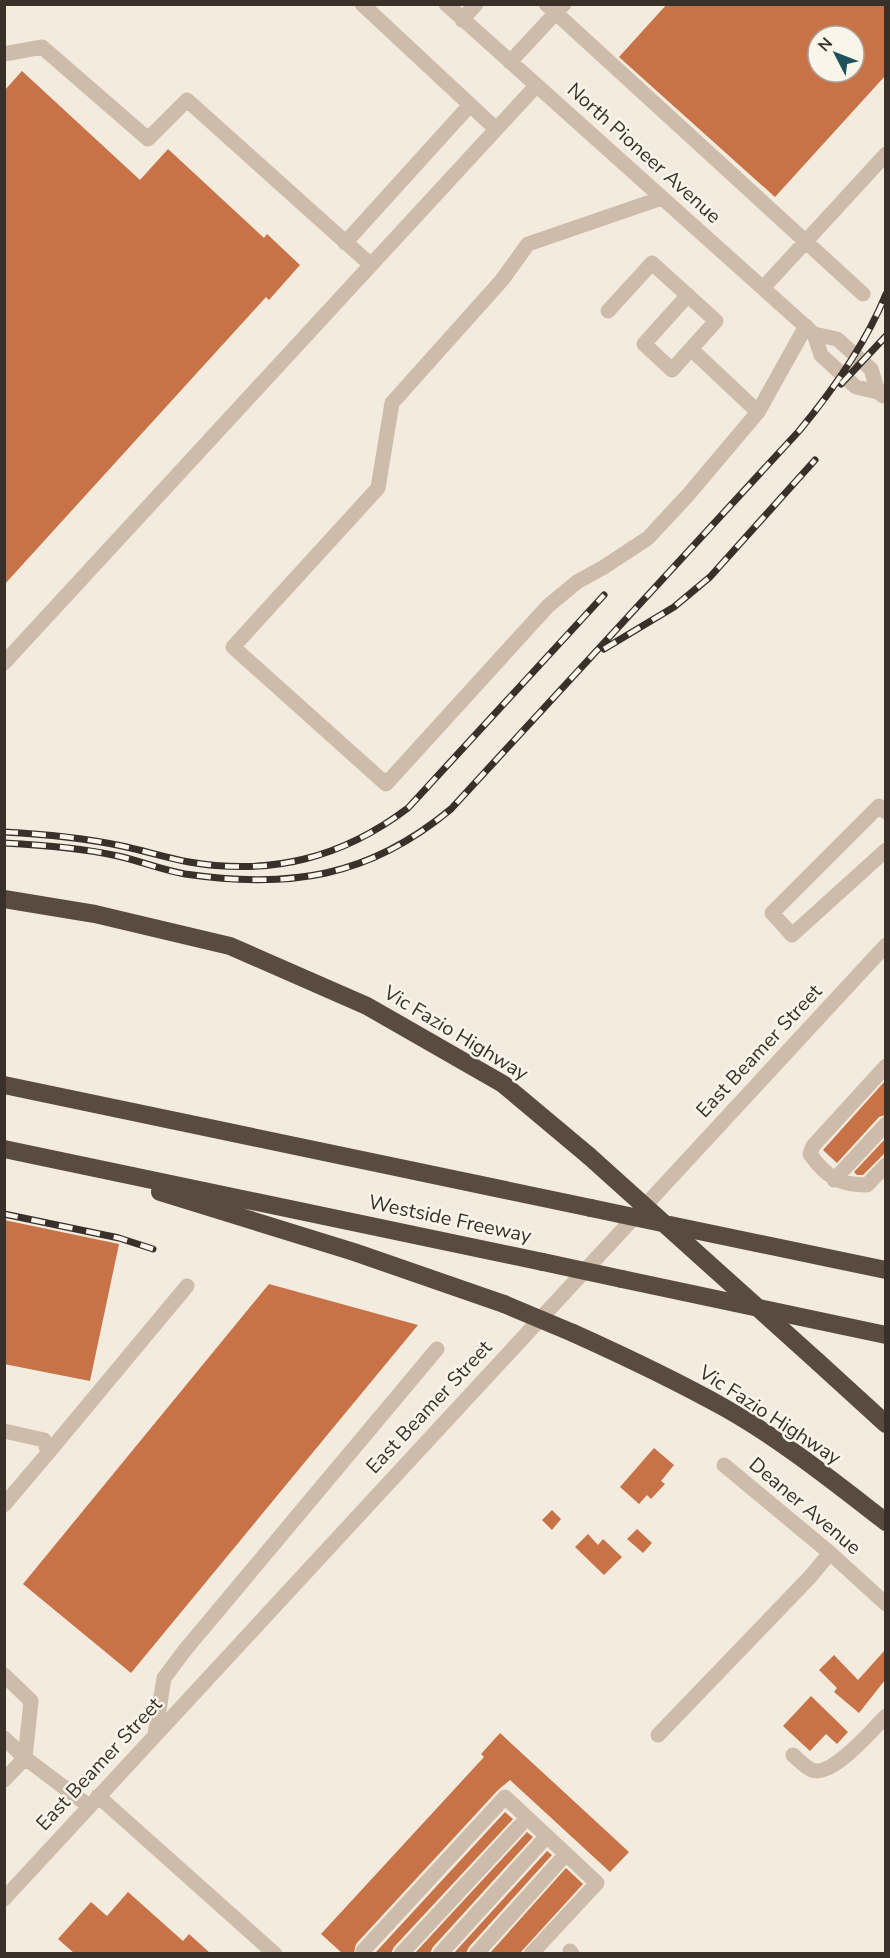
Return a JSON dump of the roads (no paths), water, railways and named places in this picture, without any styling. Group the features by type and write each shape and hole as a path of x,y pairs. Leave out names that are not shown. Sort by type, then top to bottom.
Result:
{"highway":[{"name":"Vic Fazio Highway","path":"4,899 95,914 230,946 367,1005 503,1084 589,1155 885,1424"},
{"name":"Westside Freeway","path":"4,1085 885,1270"},
{"name":"Westside Freeway","path":"4,1149 885,1335"},
{"name":"Vic Fazio Highway","path":"81,1165 191,1202 386,1262 504,1304 573,1333 654,1370 726,1409 778,1442 885,1522"}],"street":[{"path":"362,4 496,129"},
{"name":"North Pioneer Avenue","path":"446,4 810,330 837,339 872,369 882,395"},
{"path":"462,20 476,4"},
{"path":"510,63 556,7 863,294"},
{"path":"4,54 42,47 148,140 187,100 371,265"},
{"path":"4,663 536,86"},
{"path":"345,243 470,105"},
{"path":"763,288 885,154"},
{"path":"662,198 528,244 502,280 392,403 378,488 233,647 386,784 548,606 577,582 648,538 688,495 758,412 810,330"},
{"path":"608,311 652,263 716,321 672,370 644,344 688,296"},
{"name":"North Pioneer Avenue","path":"810,330 821,355 856,387 882,395"},
{"path":"692,349 758,412"},
{"path":"883,806 771,913 792,935 885,850"},
{"name":"East Beamer Street","path":"4,1899 885,945"},
{"path":"885,1066 813,1146 810,1155 834,1180 852,1185 867,1185 885,1165"},
{"path":"834,1180 885,1124"},
{"path":"4,1505 187,1286"},
{"path":"155,1735 164,1678 437,1349"},
{"path":"4,1431 44,1440 48,1453"},
{"name":"Deaner Avenue","path":"724,1465 830,1553 885,1604"},
{"path":"658,1735 810,1577 830,1553"},
{"path":"4,1675 31,1701 25,1758 4,1780"},
{"path":"793,1755 811,1770 819,1771 843,1759 885,1716"},
{"path":"4,1738 25,1758 94,1801 275,1953"},
{"path":"365,1953 363,1951 505,1797 597,1883 531,1953"},
{"path":"401,1953 527,1818"},
{"path":"440,1953 547,1836"},
{"path":"476,1953 566,1854"}],"railway":[{"path":"4,843 104,853 185,874 259,880 326,873 358,864 420,832 451,809 799,431 848,366 886,294"},
{"path":"841,384 886,336"},
{"path":"604,649 674,607 710,577 815,460"},
{"path":"4,832 93,841 189,862 219,866 277,864 331,851 357,840 408,808 604,595"},
{"path":"4,1214 119,1238 153,1249"}]}
